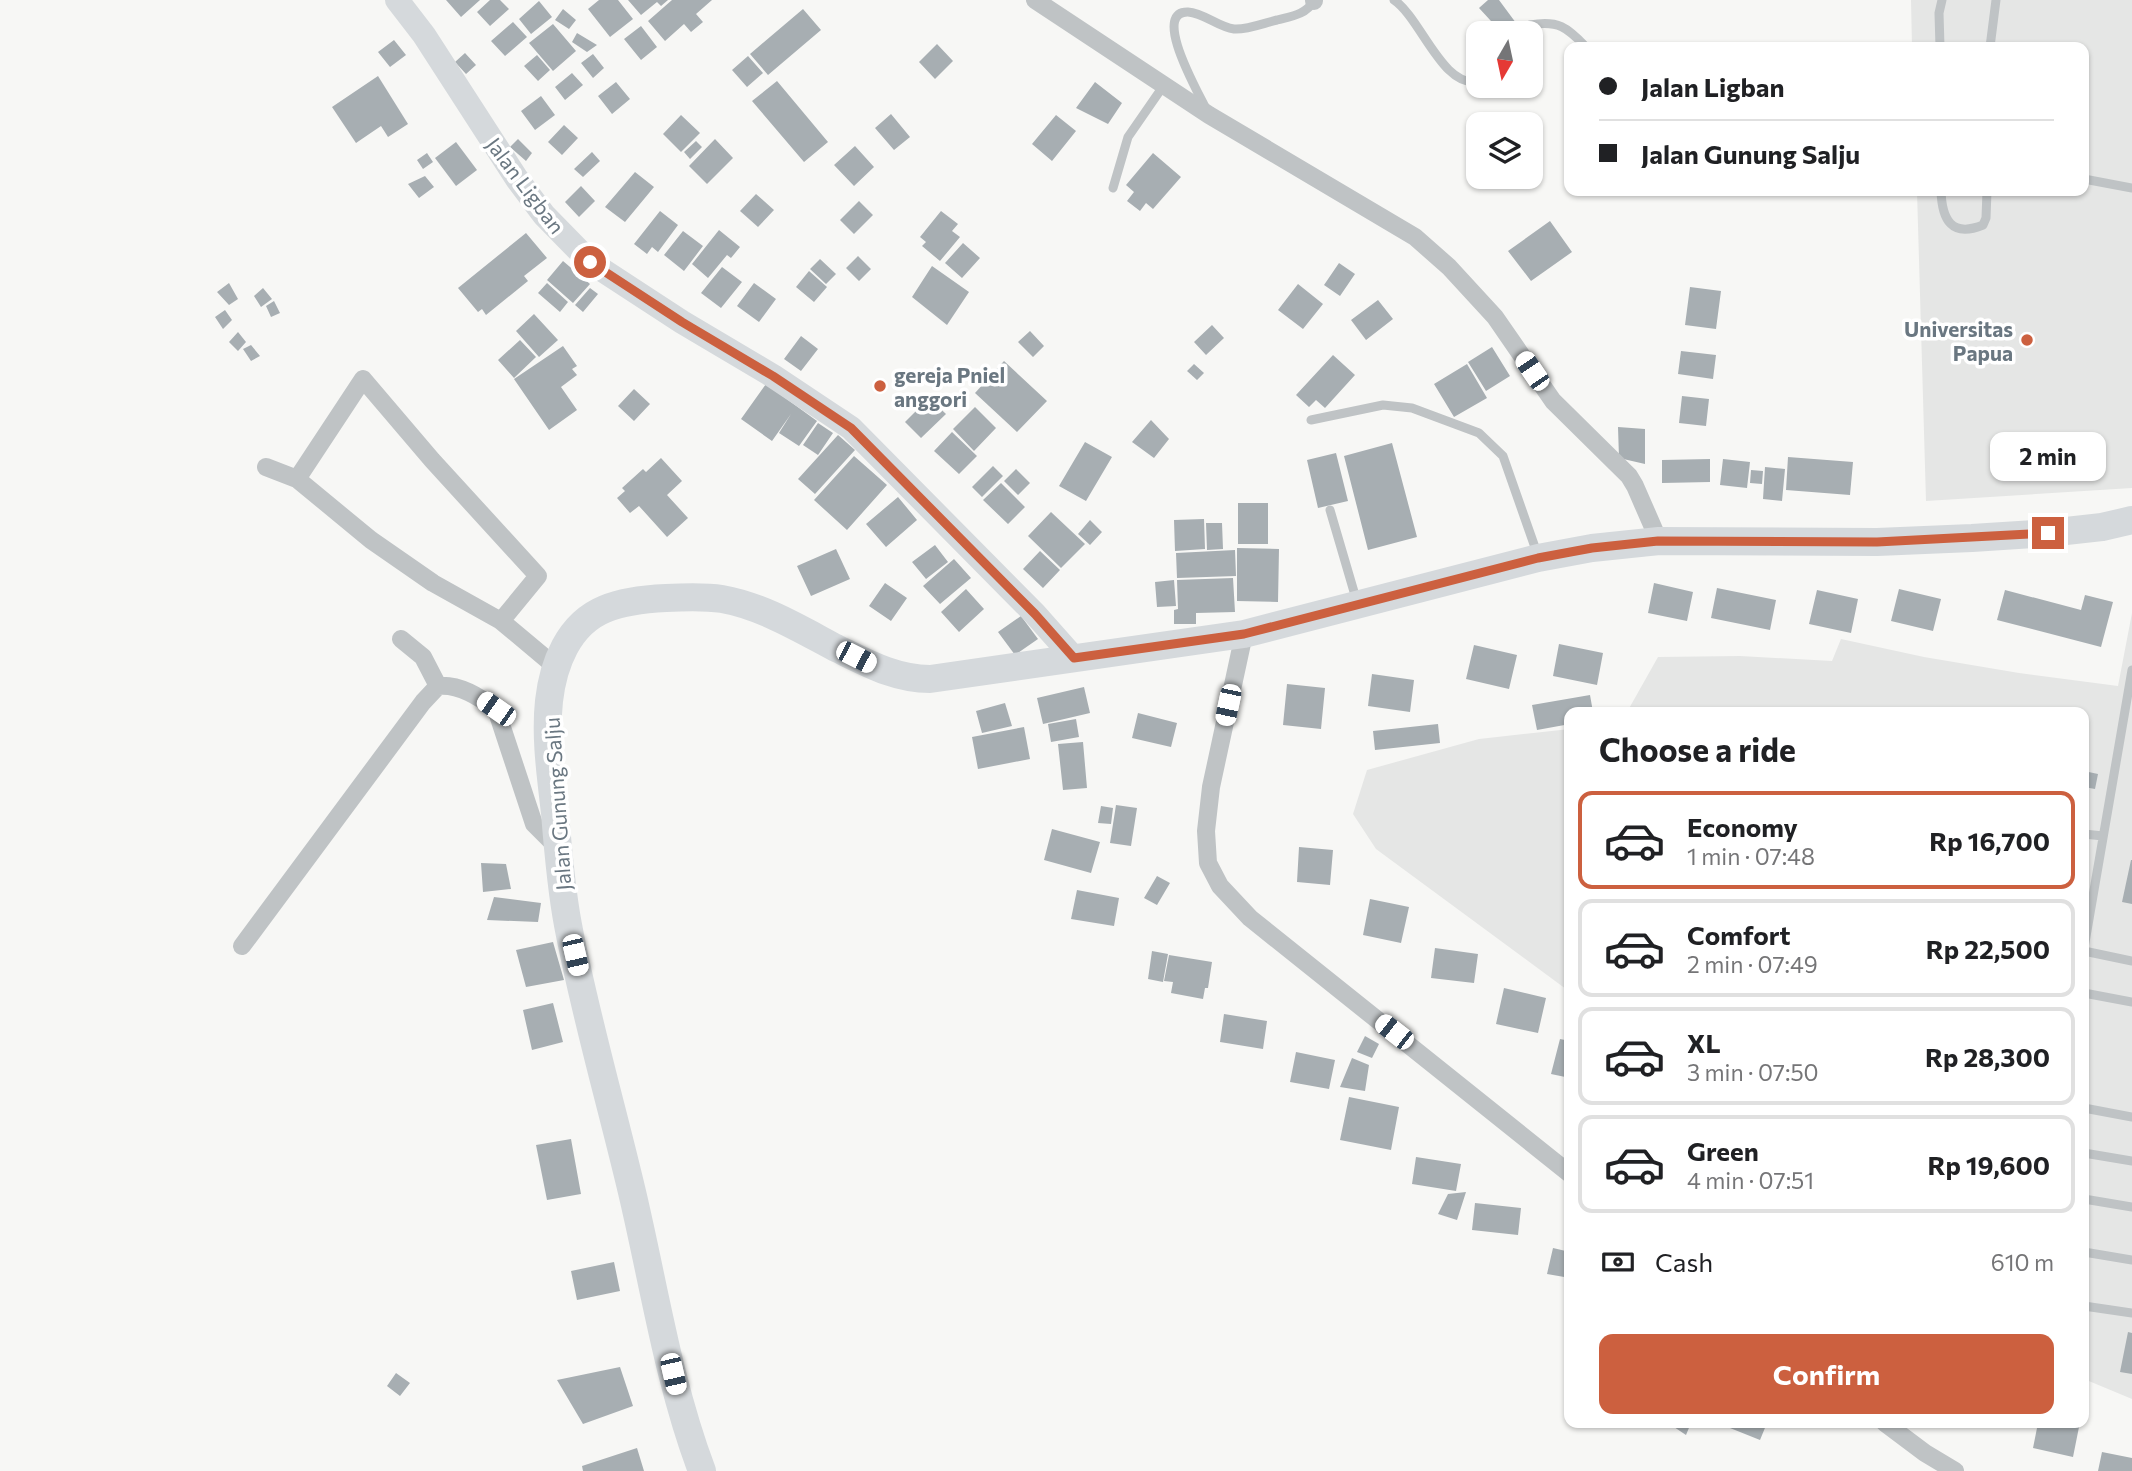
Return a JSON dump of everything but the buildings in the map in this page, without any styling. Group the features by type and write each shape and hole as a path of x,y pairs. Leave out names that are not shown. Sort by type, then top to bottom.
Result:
{"main road":[{"name":"Jalan Ligban","path":"397,0 424,35 544,215 590,262 851,428 1035,614 1074,658"},
{"name":"Jalan Gunung Salju","path":"702,1471 677,1393 575,955 558,848 549,730 549,704 556,667 563,649 581,625 606,608 641,600 694,597 723,599 755,609 876,668 908,678 944,678 1244,634 1538,558 1592,548 1658,541 1877,542 2048,533 2102,527 2132,520"}],"street":[{"path":"1035,0 1209,115 1415,237 1432,250 1495,317 1553,401 1629,476 1658,541"},
{"path":"297,479 363,379 432,460 538,576 501,621"},
{"path":"266,467 297,479 371,540 433,583 501,621 556,667"},
{"path":"1244,634 1212,787 1206,831 1208,863 1220,886 1250,918 1564,1169"},
{"path":"401,639 423,657 438,686"},
{"path":"242,946 423,702 438,686 449,685 462,689 496,709 534,824 558,848"},
{"path":"1892,1428 1955,1471"}],"lane":[{"path":"1209,115 1177,44 1173,25 1176,18 1181,13 1190,12 1229,28 1241,29 1302,14 1315,0"},
{"path":"1394,0 1411,15 1452,74 1466,81"},
{"path":"1940,42 1942,0"},
{"path":"1991,42 1996,0"},
{"path":"1544,23 1570,30 1581,42"},
{"path":"1113,188 1128,137 1164,85"},
{"path":"2089,180 2132,188"},
{"path":"1941,196 1941,211 1948,222 1962,229 1972,229 1983,225 1987,196"},
{"path":"1311,421 1383,405 1412,408 1479,433 1503,456 1538,558"},
{"path":"1329,510 1358,605"},
{"path":"2089,919 2132,673"},
{"path":"2089,835 2103,836"},
{"path":"2089,950 2132,961"},
{"path":"2089,994 2132,1002"},
{"path":"2089,1109 2132,1117"},
{"path":"2089,1154 2132,1161"},
{"path":"2089,1200 2132,1207"},
{"path":"2089,1253 2132,1260"},
{"path":"2089,1307 2132,1313"}],"shaded area":[{"name":"Universitas Papua","path":"1911,0 2132,0 2132,488 1926,501 1917,196 2089,196 2089,42 1912,42"},
{"path":"2132,613 2132,1399 2089,1381 2089,707 1630,707 1658,657 1740,656 1832,661 1841,639 1924,657 2118,686"},
{"path":"1564,730 1564,988 1376,849 1353,814 1367,770 1479,739"}],"place":[{"name":"Universitas Papua","path":"2027,340"},
{"name":"gereja Pniel anggori","path":"880,386"}],"route":[{"path":"590,262 851,428 1035,614 1074,658 1244,634 1538,558 1592,548 1658,541 1877,542 2048,533"}]}
